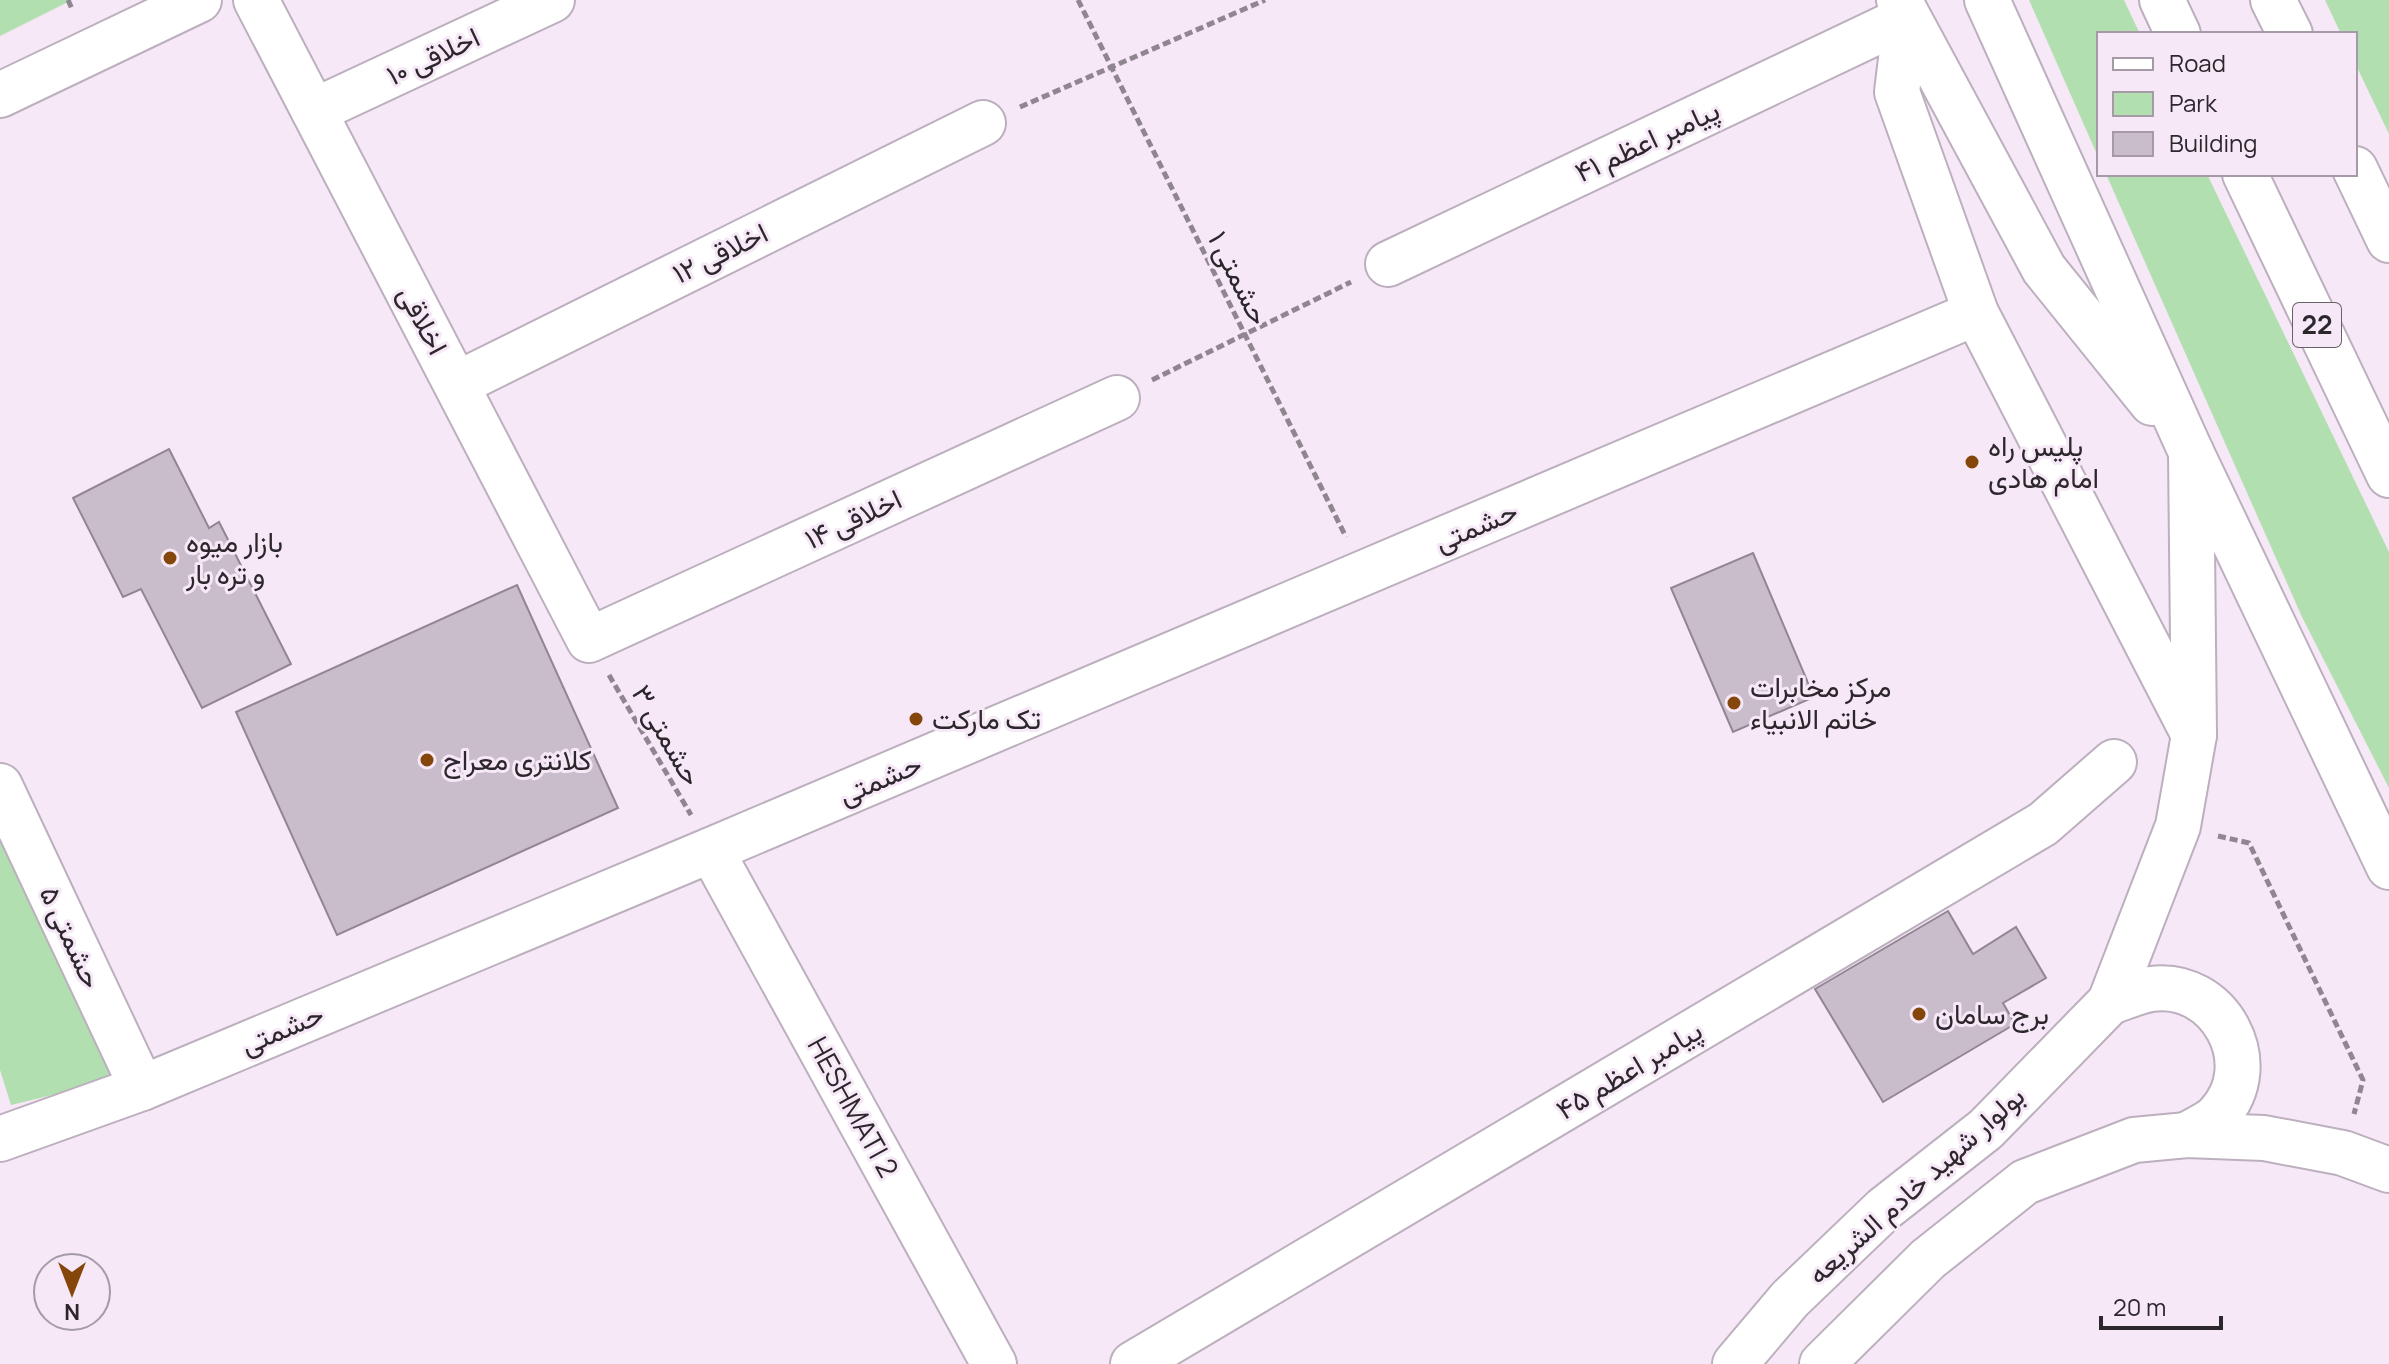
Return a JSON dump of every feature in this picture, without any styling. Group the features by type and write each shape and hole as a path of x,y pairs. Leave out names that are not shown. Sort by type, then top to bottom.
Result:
{"main road":[{"path":"0,95 199,0"},
{"name":"اخلاقی","path":"256,0 589,640"},
{"name":"اخلاقی ۱۰","path":"314,111 508,9 552,0"},
{"path":"1987,0 2191,452 2389,867"},
{"path":"2162,0 2177,32"},
{"path":"2273,0 2289,32"},
{"path":"1902,9 2044,269 2191,452"},
{"path":"1902,9 1897,92 1976,313 2194,735"},
{"name":"پیامبر اعظم ۴۱","path":"1388,264 1902,9"},
{"name":"اخلاقی ۱۲","path":"457,384 983,123"},
{"path":"2357,173 2389,240"},
{"name":"22","path":"2246,176 2389,475"},
{"name":"حشمتی","path":"0,1139 142,1088 1976,313"},
{"name":"اخلاقی ۱۴","path":"589,640 1117,398"},
{"name":"بولوار شهید خادم الشریعه","path":"1735,1364 1790,1299 1884,1209 1986,1129 2110,1002 2178,826 2194,735 2191,452"},
{"name":"پیامبر اعظم ۴۵","path":"1133,1364 2043,824 2114,762"},
{"name":"حشمتی ۵","path":"0,786 142,1088"},
{"name":"HESHMATI 2","path":"711,850 994,1364"},
{"path":"2110,1002 2152,988 2189,992 2220,1013 2237,1046 2236,1083 2218,1115 2187,1135"},
{"path":"1822,1364 1928,1259 2025,1182 2134,1140 2187,1135 2264,1138 2343,1153 2389,1170"}],"path":[{"path":"68,0 73,11"},
{"name":"حشمتی ۱","path":"1078,0 1364,574"},
{"path":"983,123 1265,0"},
{"path":"1117,398 1388,264"},
{"name":"حشمتی ۳","path":"589,640 711,850"},
{"path":"2178,826 2249,843 2363,1080 2343,1153"}],"green space":[{"path":"0,0 72,0 0,36"},
{"path":"2029,0 2124,0 2139,32 2097,32 2097,154"},
{"path":"2325,0 2389,0 2389,134 2357,67 2357,32 2340,32"},
{"path":"2107,176 2208,176 2389,552 2389,788 2302,617"},
{"path":"0,836 106,1055 110,1081 11,1105 0,1070"}],"building":[{"name":"بازار میوه و تره بار","path":"169,449 209,528 219,522 291,664 202,708 141,589 123,597 73,498"},
{"path":"1753,553 1814,697 1733,732 1671,588"},
{"name":"کلانتری معراج","path":"517,585 618,808 337,935 236,712"},
{"name":"برج سامان","path":"1948,911 1973,954 2016,927 2046,978 2003,1003 2015,1024 1883,1102 1815,989"}],"place":[{"name":"پلیس راه امام هادی","path":"1972,462"},
{"name":"بازار میوه و تره بار","path":"170,558"},
{"name":"مرکز مخابرات خاتم الانبیاء","path":"1734,703"},
{"name":"تک مارکت","path":"916,719"},
{"name":"کلانتری معراج","path":"427,760"},
{"name":"برج سامان","path":"1919,1014"}]}
